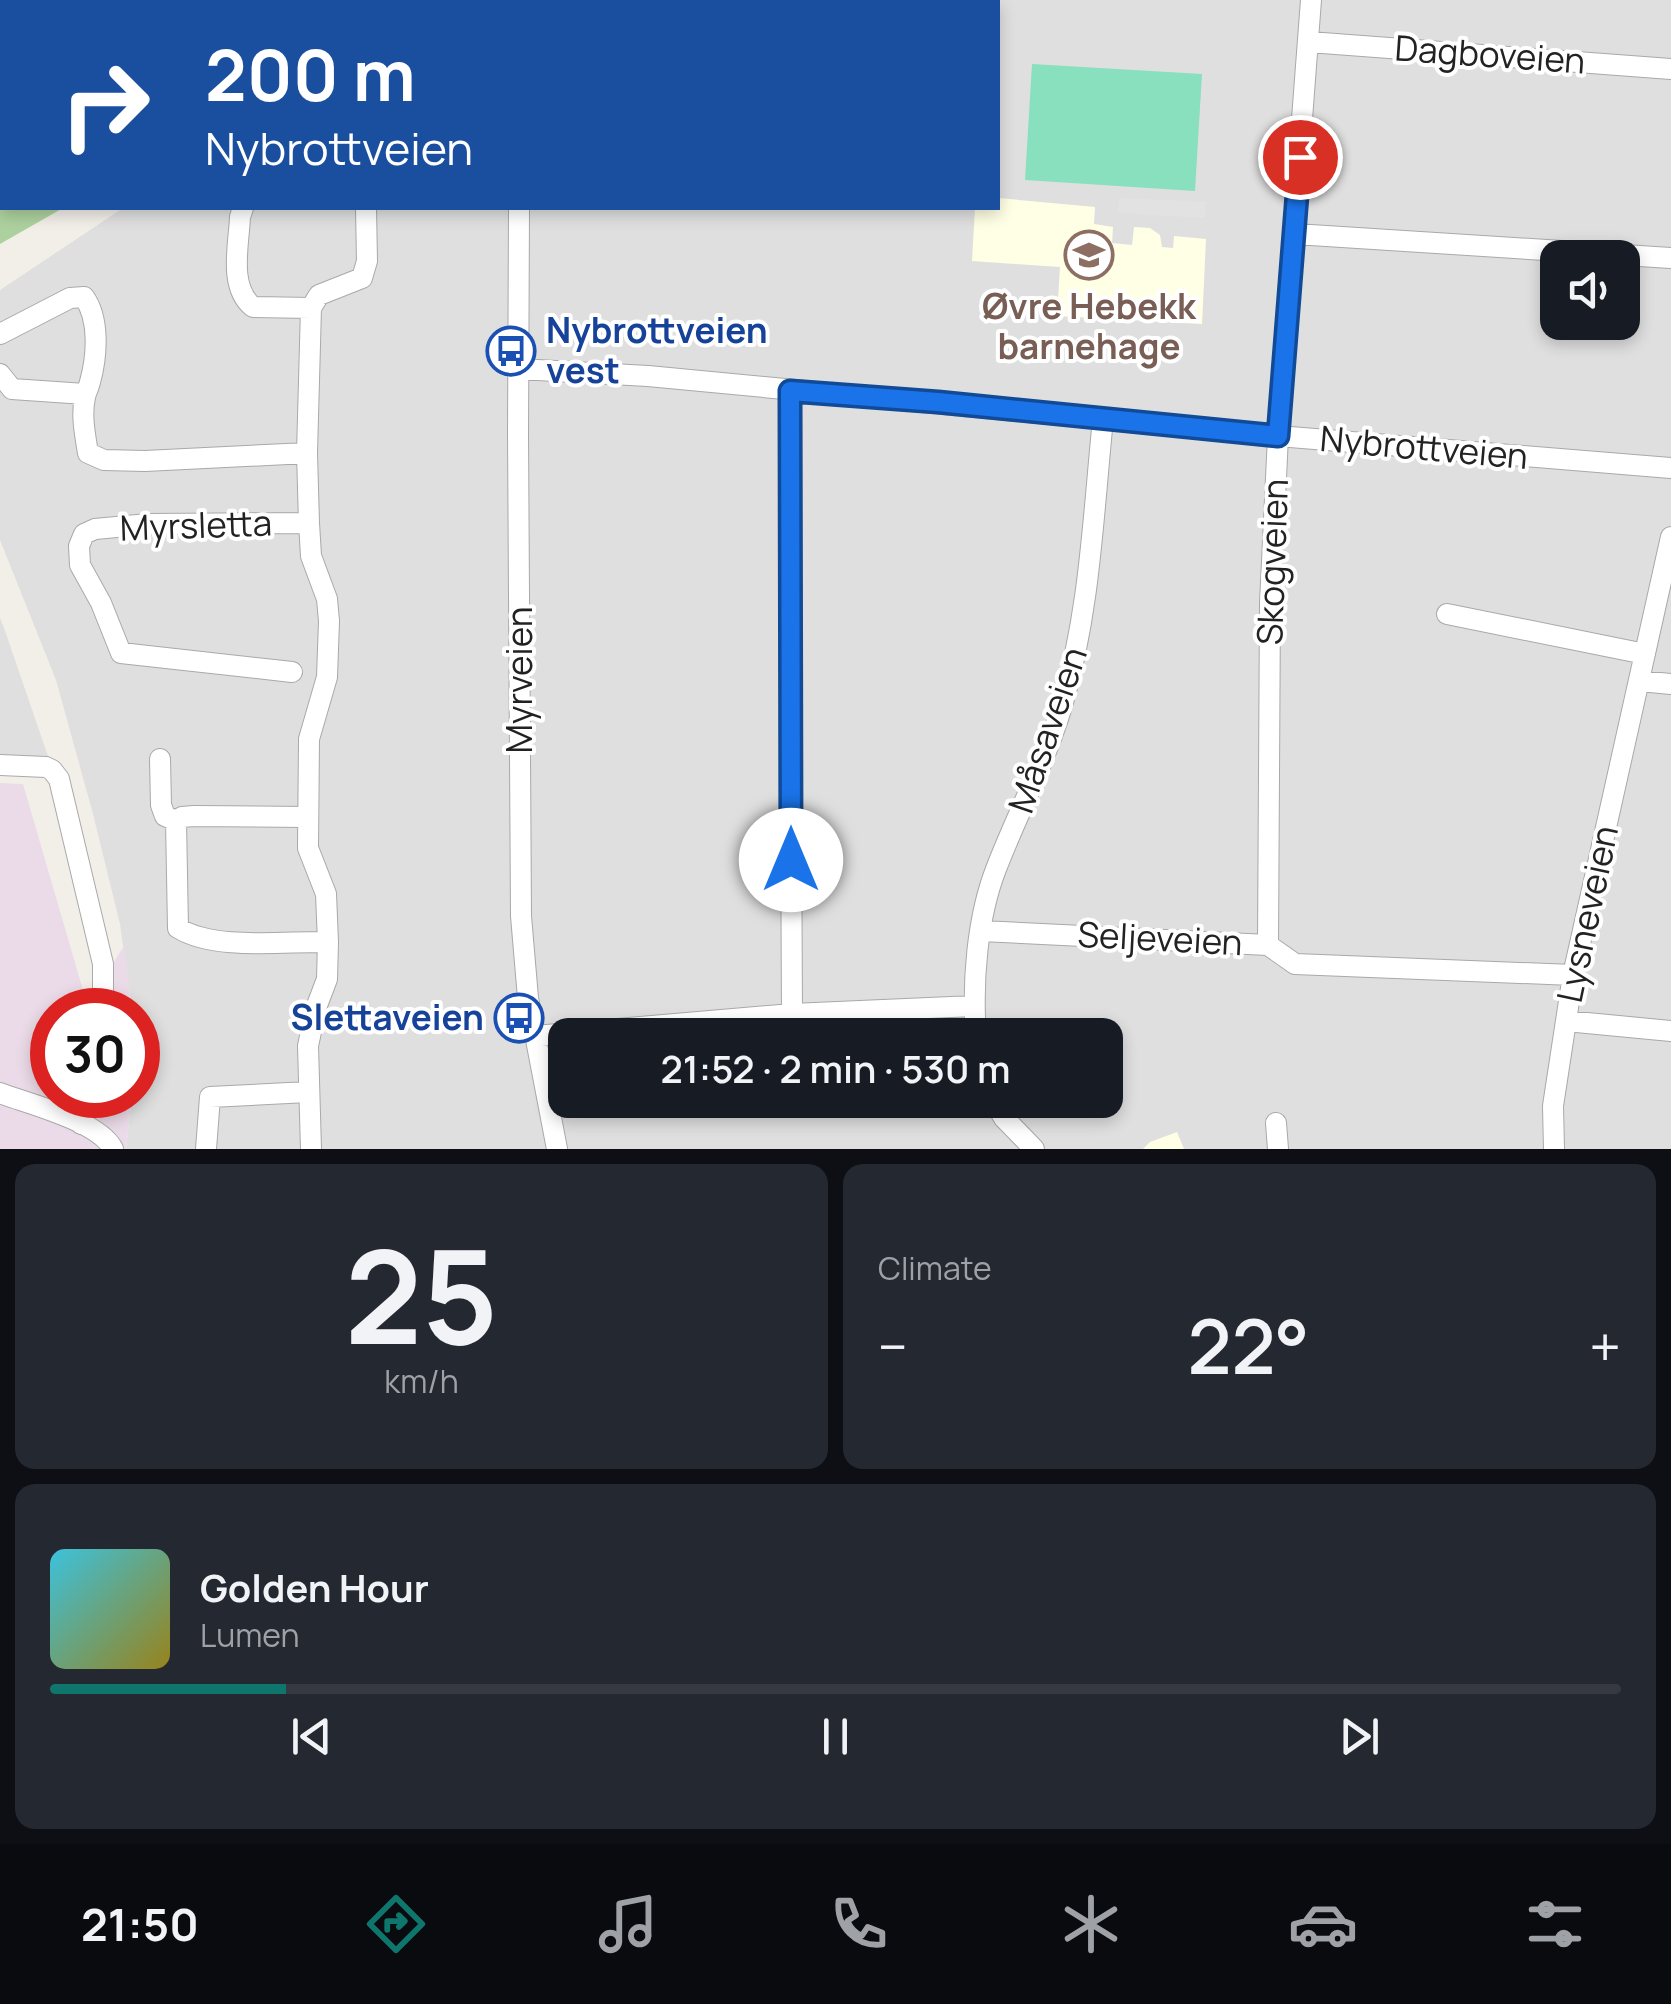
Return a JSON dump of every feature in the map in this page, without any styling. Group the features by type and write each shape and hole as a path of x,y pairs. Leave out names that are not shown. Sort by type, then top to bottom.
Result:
{"street":[{"name":"Skogveien","path":"1268,944 1270,603 1278,436 1311,0"},
{"name":"Dagboveien","path":"1309,42 1671,69"},
{"path":"243,210 237,279 246,301 253,306 311,308 320,294 362,278 367,262 366,210"},
{"name":"Myrveien","path":"519,210 520,893 524,960 557,1149"},
{"path":"1295,234 1671,258"},
{"name":"Myrsletta","path":"0,334 70,298 84,297 94,317 94,362 85,394 84,432 88,452 104,460 307,453"},
{"name":"Myrsletta","path":"311,308 308,523 311,556 327,599 329,621 327,677 309,739 308,848 326,894 328,942 327,980 308,1046 311,1149"},
{"name":"Nybrottveien","path":"519,369 648,376 1278,436 1671,468"},
{"path":"0,374 12,389 85,394"},
{"path":"790,391 792,1014"},
{"name":"Måsaveien","path":"975,1018 986,898 1044,758 1077,649 1087,592 1102,420"},
{"name":"Myrsletta","path":"292,672 121,652 80,565 79,546 84,534 95,529 148,524 308,523"},
{"name":"Lysneveien","path":"1554,1149 1552,1106 1573,975 1671,537"},
{"path":"1447,614 1645,654"},
{"path":"1640,681 1671,684"},
{"path":"160,758 161,805 165,816 176,821"},
{"path":"0,765 46,768 59,780 103,964 103,988"},
{"path":"176,821 194,816 308,817"},
{"path":"176,821 178,928 237,942 328,942"},
{"name":"Seljeveien","path":"981,931 1268,944 1295,964 1573,975"},
{"path":"535,1036 792,1014 974,1006"},
{"path":"1566,1021 1671,1030"},
{"path":"206,1149 210,1097 308,1092"},
{"path":"0,1093 59,1113 105,1137 113,1149"},
{"path":"81,1124 82,1118"},
{"path":"1004,1118 1034,1149"},
{"path":"1276,1124 1278,1149"}],"shaded area":[{"path":"1000,0 1671,0 1671,1149 126,1149 129,1118 160,1118 160,988 129,988 120,924 56,680 0,540 0,290 120,210 1000,210"},
{"name":"Øvre Hebekk barnehage","path":"1000,198 1095,207 1094,224 1113,227 1112,243 1132,245 1134,227 1150,228 1160,235 1162,247 1173,248 1174,236 1206,239 1202,324 1057,316 1060,267 972,261 975,210 1000,210"},
{"path":"1119,198 1206,202 1205,218 1118,213"},
{"path":"0,618 4,628 49,759 0,757"},
{"path":"0,783 23,784 82,988 30,988 30,1118 129,1118 126,1149 0,1149"},
{"path":"124,946 129,988 97,988"},
{"path":"1177,1132 1184,1149 1143,1149 1150,1142"}],"green space":[{"path":"1032,64 1202,74 1195,191 1025,180"},
{"path":"0,210 60,210 0,244"}],"place":[{"name":"Øvre Hebekk barnehage","path":"1089,255"},
{"name":"Nybrottveien vest","path":"511,351"},
{"name":"Slettaveien","path":"519,1018"}],"route":[{"path":"791,860 790,391 1278,436 1300,157"}]}
